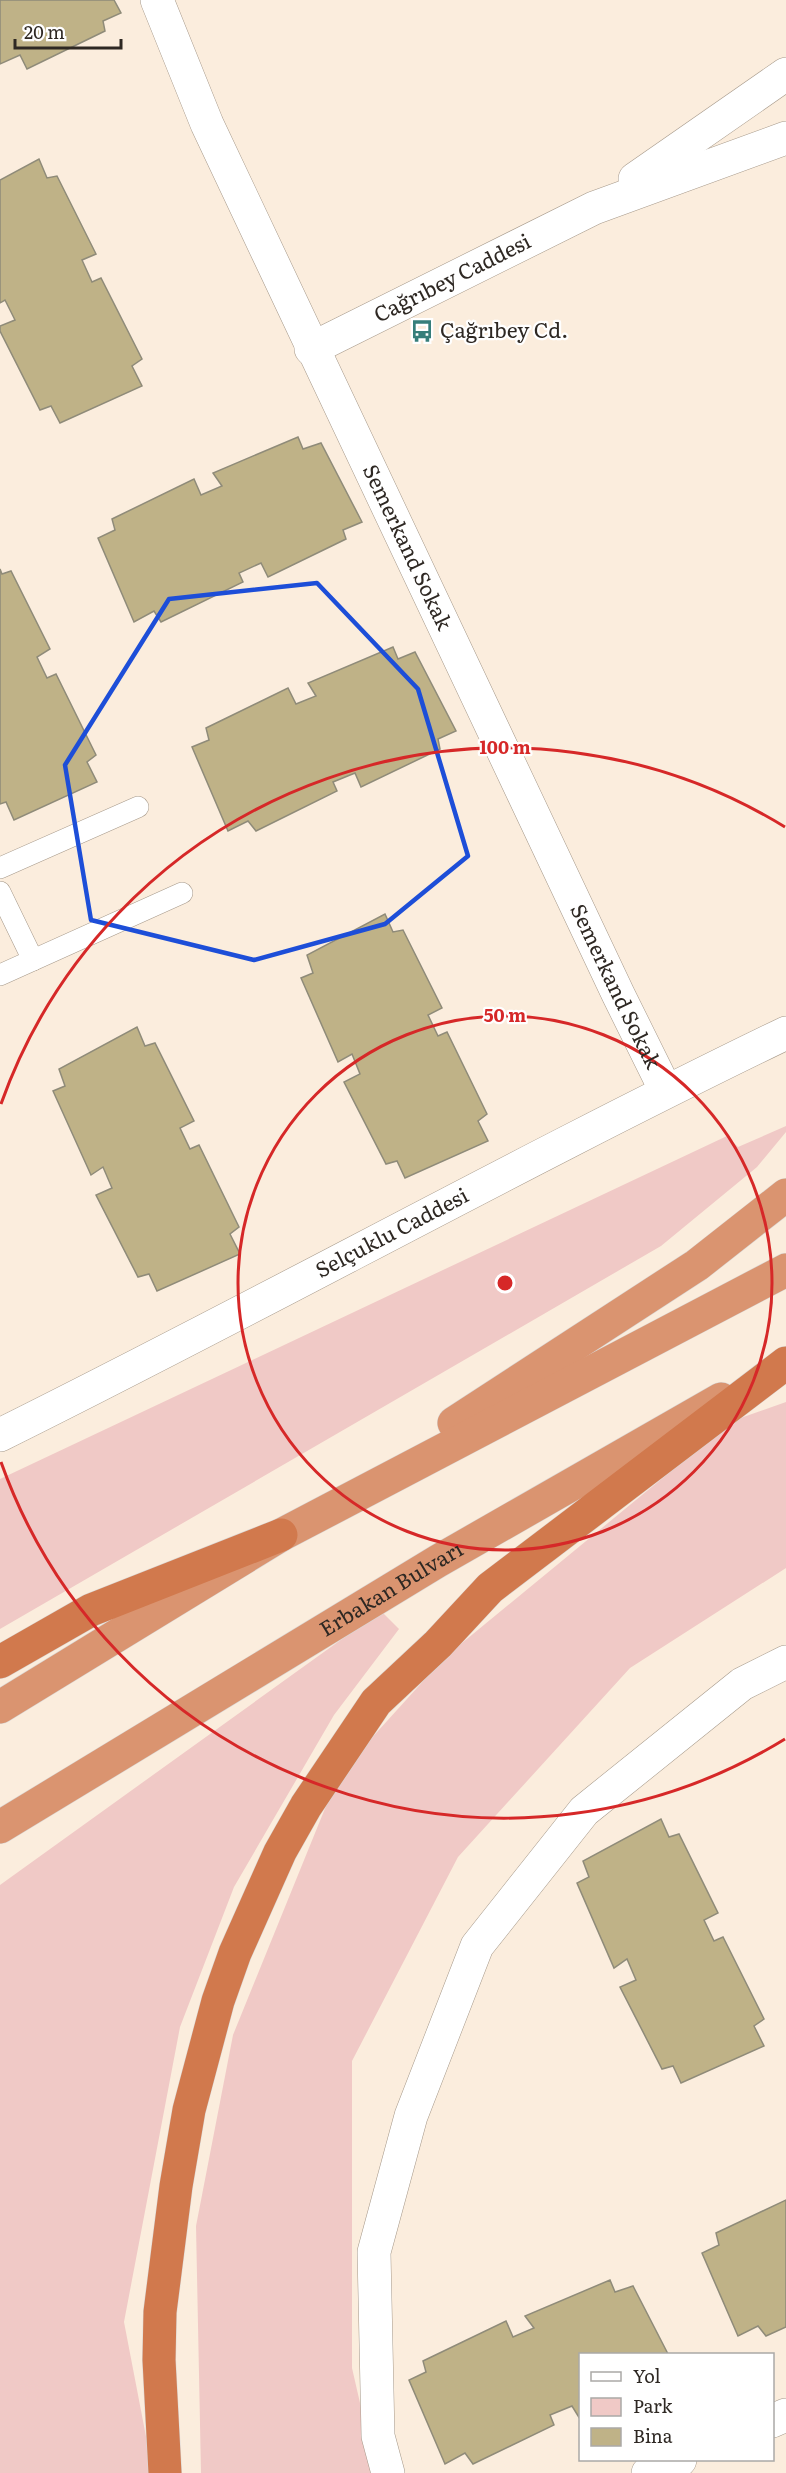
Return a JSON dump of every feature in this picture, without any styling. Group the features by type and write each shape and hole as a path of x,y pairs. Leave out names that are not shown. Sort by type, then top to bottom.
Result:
{"highway":[{"path":"0,1707 281,1535 697,1265 786,1195"},
{"path":"0,1662 91,1610 281,1535 786,1270"},
{"path":"165,2473 159,2360 160,2312 176,2186 189,2110 218,2001 235,1953 296,1824 343,1748 376,1702 438,1644 490,1588 786,1362"},
{"name":"Erbakan Bulvarı","path":"0,1827 438,1561 786,1362"}],"street":[{"name":"Semerkand Sokak","path":"157,0 207,124 311,349 666,1091"},
{"name":"Cağrıbey Caddesi","path":"594,208 786,74"},
{"name":"Cağrıbey Caddesi","path":"311,349 594,208 687,172 786,138"},
{"name":"Selçuklu Caddesi","path":"0,1435 134,1368 666,1091 786,1033"},
{"path":"388,2473 378,2436 374,2252 411,2116 477,1946 584,1811 742,1684 786,1662"},
{"path":"648,2473 678,2461"}],"lane":[{"path":"0,867 138,807"},
{"path":"0,892 33,960"},
{"path":"0,975 182,893"}],"highlighted area":[{"path":"317,583 418,689 468,856 385,924 254,960 91,920 65,765 169,599"}],"green space":[{"path":"786,1126 786,1132 757,1167 661,1246 0,1629 0,1479 727,1136 738,1147"},
{"path":"786,1402 786,1568 630,1668 458,1857 352,2061 352,2368 376,2473 201,2473 196,2226 233,2035 339,1774 445,1657 732,1421"},
{"path":"381,1611 399,1629 334,1715 234,1887 180,2027 124,2322 153,2473 0,2473 0,1885"}],"building":[{"path":"0,0 114,0 121,13 103,21 105,31 27,69 20,55 0,64"},
{"path":"39,159 47,178 57,176 96,254 82,260 92,282 101,278 142,359 132,366 142,386 60,423 51,406 40,410 0,331 0,326 15,320 5,300 0,303 0,180"},
{"path":"298,437 303,449 321,443 362,522 343,530 346,539 268,577 261,563 239,573 243,582 161,622 154,611 134,622 98,538 115,530 112,519 194,479 201,495 222,486 213,473"},
{"path":"0,569 2,574 11,571 50,649 37,657 47,678 56,674 96,755 87,762 97,782 14,820 6,802 0,804"},
{"path":"393,647 398,659 415,652 456,731 438,739 440,749 361,787 355,773 333,782 337,791 256,831 248,821 228,831 192,747 209,740 206,728 288,688 296,704 316,696 308,683"},
{"path":"385,914 393,932 403,930 442,1008 428,1015 438,1036 447,1032 487,1114 478,1121 488,1141 405,1178 397,1161 386,1164 344,1082 360,1074 352,1054 338,1062 301,978 313,973 307,955"},
{"path":"137,1027 145,1046 155,1043 194,1121 180,1128 190,1149 199,1145 239,1227 230,1234 240,1254 157,1291 149,1274 138,1277 96,1195 112,1188 103,1167 91,1175 53,1091 65,1086 59,1069"},
{"path":"661,1819 669,1837 679,1834 718,1913 704,1920 714,1941 723,1937 764,2019 754,2026 764,2046 681,2083 673,2066 662,2069 620,1987 636,1980 627,1959 614,1968 577,1883 589,1877 583,1861"},
{"path":"786,2200 786,2327 766,2336 758,2326 738,2336 702,2253 719,2245 716,2233"},
{"path":"610,2280 615,2292 633,2286 667,2353 579,2353 579,2417 572,2406 550,2415 554,2425 473,2464 465,2453 445,2464 409,2380 426,2372 423,2361 506,2321 513,2337 534,2328 525,2316"}],"place":[{"name":"Çağrıbey Cd.","path":"422,331"}]}
